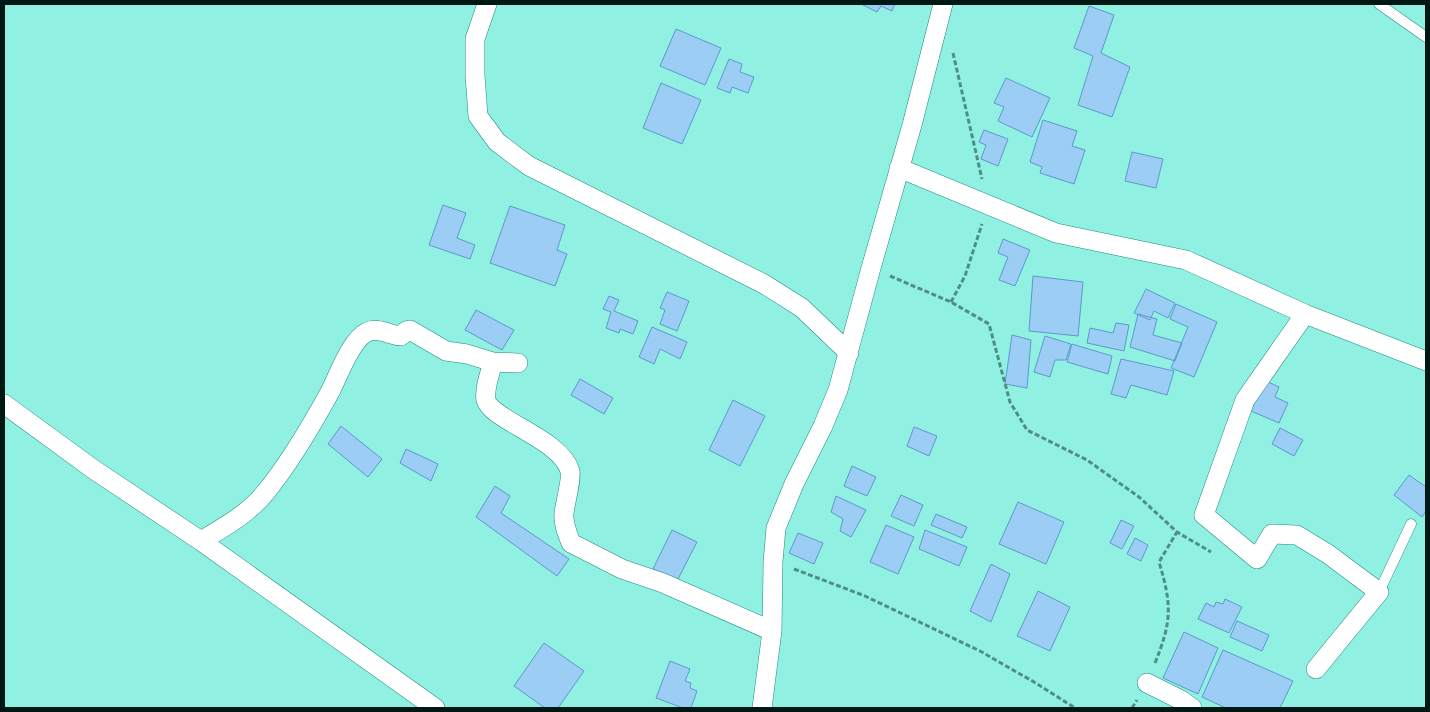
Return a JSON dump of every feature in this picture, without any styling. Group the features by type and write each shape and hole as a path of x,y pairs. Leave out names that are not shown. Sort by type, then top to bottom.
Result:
{"street":[{"path":"487,4 475,39 478,116 497,142 529,166 764,284 802,308 849,353"},
{"path":"762,708 772,631 773,562 776,528 794,484 823,426 838,390 943,4"},
{"path":"899,168 1056,233 1186,260 1305,314 1426,361"},
{"path":"1305,314 1244,400 1204,515 1257,559 1272,534 1297,535 1328,554 1379,592 1316,669"},
{"path":"201,541 246,512 265,493 302,438 331,390 354,346 368,331 377,330 400,336 410,330 446,351 467,354 493,362 518,363"},
{"path":"493,362 486,400 490,408 551,447 565,462 571,472 564,515 571,543 622,569 663,583 772,631"},
{"path":"4,404 93,469 201,541 434,708"},
{"path":"1147,683 1181,700 1192,708"}],"lane":[{"path":"1379,4 1426,37"},
{"path":"1379,592 1411,524"}],"path":[{"path":"951,46 987,205 965,276 951,302"},
{"path":"871,268 951,302 989,324 1010,402 1027,430 1087,460 1139,497 1177,532 1212,552"},
{"path":"1132,708 1147,683 1166,637 1169,614 1165,584 1159,562 1177,532"},
{"path":"773,562 865,596 940,631 1004,664 1075,708"}],"building":[{"path":"861,4 895,4 892,11 881,6 877,12"},
{"path":"1089,6 1114,15 1101,53 1130,67 1112,117 1078,105 1093,56 1074,48"},
{"path":"676,29 721,48 705,85 660,66"},
{"path":"729,59 742,64 740,72 754,77 748,93 732,87 730,93 717,88"},
{"path":"1006,78 1050,98 1032,137 998,121 1004,107 994,103"},
{"path":"661,83 701,100 682,144 643,128"},
{"path":"1043,120 1077,131 1072,146 1085,150 1074,184 1040,173 1042,167 1030,162"},
{"path":"984,130 1008,139 998,166 981,159 986,145 979,142"},
{"path":"1132,152 1163,159 1156,188 1125,181"},
{"path":"443,205 466,213 457,238 475,245 470,259 429,245"},
{"path":"510,206 565,225 557,250 567,254 555,286 490,263"},
{"path":"1003,239 1030,250 1015,286 999,280 1008,257 998,253"},
{"path":"1033,276 1083,282 1078,336 1029,331"},
{"path":"1146,289 1175,303 1168,318 1154,311 1150,320 1134,313"},
{"path":"667,292 689,301 677,331 660,324 665,310 660,308"},
{"path":"609,296 619,300 614,311 638,321 633,334 620,329 619,333 606,328 611,312 603,309"},
{"path":"1176,304 1217,322 1194,377 1171,368 1188,327 1170,319"},
{"path":"476,310 514,330 502,350 465,330"},
{"path":"1138,314 1157,319 1153,335 1182,343 1175,361 1130,347"},
{"path":"1116,323 1129,325 1124,351 1087,343 1090,328 1113,333"},
{"path":"652,327 687,342 680,359 660,349 654,364 639,357"},
{"path":"1012,335 1031,340 1027,388 1005,384"},
{"path":"1045,336 1071,344 1066,360 1055,360 1050,377 1034,372"},
{"path":"1072,344 1112,356 1108,374 1067,362"},
{"path":"1121,359 1174,371 1167,395 1131,385 1126,398 1111,394"},
{"path":"580,379 613,398 604,414 571,395"},
{"path":"1264,380 1279,387 1275,397 1288,403 1279,423 1251,411"},
{"path":"733,400 765,416 740,466 709,450"},
{"path":"341,426 382,459 368,477 328,444"},
{"path":"914,427 937,436 929,456 907,446"},
{"path":"1280,428 1303,440 1294,456 1272,444"},
{"path":"406,449 438,464 431,481 400,463"},
{"path":"852,466 876,477 867,496 844,486"},
{"path":"1409,475 1426,487 1426,511 1422,517 1394,495"},
{"path":"495,486 510,496 501,513 569,559 557,576 476,517"},
{"path":"901,495 923,505 914,526 891,516"},
{"path":"836,496 866,510 851,537 840,531 843,519 831,512"},
{"path":"1018,502 1064,522 1046,564 999,544"},
{"path":"936,514 967,527 962,538 931,525"},
{"path":"1121,520 1134,526 1122,549 1110,543"},
{"path":"886,525 914,537 898,574 870,562"},
{"path":"672,530 697,542 677,581 653,569"},
{"path":"925,530 967,547 959,566 919,549"},
{"path":"798,533 823,543 814,564 789,553"},
{"path":"1135,538 1148,545 1141,561 1127,554"},
{"path":"991,564 1010,574 991,622 970,611"},
{"path":"1038,591 1070,607 1050,651 1017,636"},
{"path":"1225,599 1242,607 1229,633 1198,619 1206,603 1214,607 1216,602 1223,604"},
{"path":"1237,621 1269,635 1262,651 1230,637"},
{"path":"1184,632 1218,648 1198,694 1163,678"},
{"path":"544,643 584,671 558,708 545,708 514,686"},
{"path":"1223,650 1293,681 1280,708 1226,708 1202,697"},
{"path":"670,661 690,669 685,681 691,683 690,688 697,691 691,708 683,708 656,698"}]}
